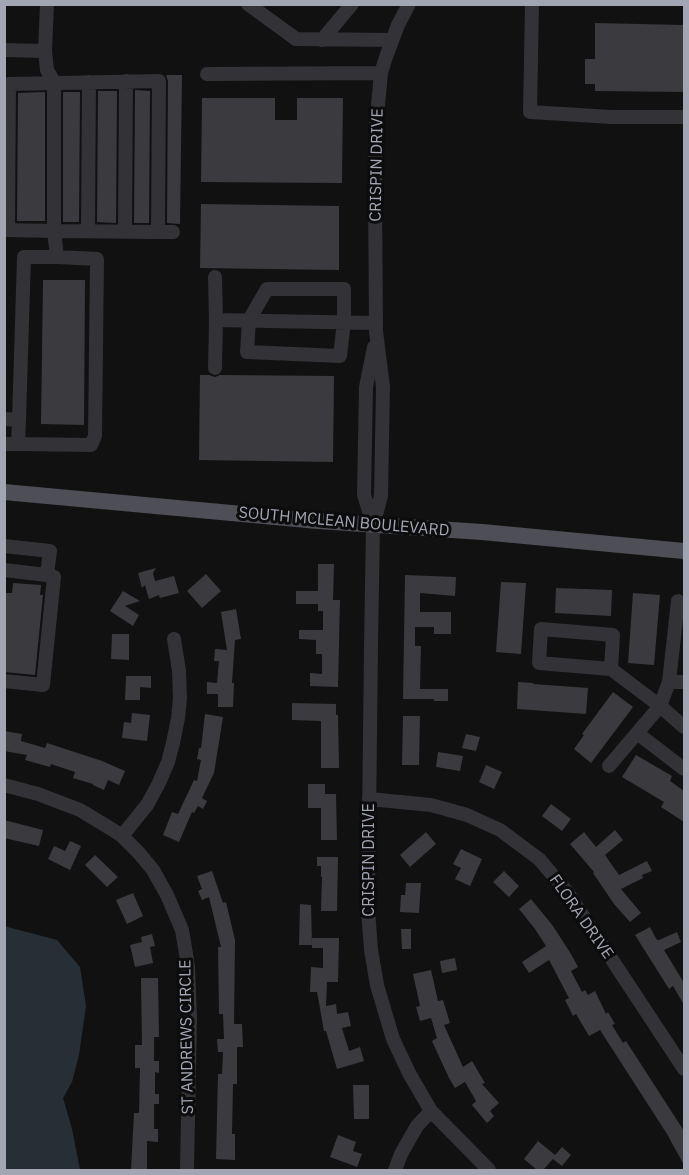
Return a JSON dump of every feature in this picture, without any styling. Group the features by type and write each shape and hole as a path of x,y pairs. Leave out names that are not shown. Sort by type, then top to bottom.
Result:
{"main road":[{"name":"SOUTH MCLEAN BOULEVARD","path":"4,492 684,551"}],"street":[{"path":"47,4 46,70 54,82 54,231 57,257"},
{"path":"248,4 266,10 296,39 392,40"},
{"path":"322,40 352,4"},
{"name":"CRISPIN DRIVE","path":"410,4 398,25 381,74 376,126 376,327 383,387 381,496 374,525 368,910 377,985 393,1038 409,1073 431,1111 489,1170"},
{"path":"532,4 530,112 611,117 684,117"},
{"path":"4,50 45,51"},
{"path":"207,74 381,74"},
{"path":"125,231 126,81"},
{"path":"158,232 159,81 7,84 6,230 54,231 125,231 158,232 173,232"},
{"path":"88,231 89,82"},
{"path":"24,257 97,259 95,436 91,445 11,444 20,420 24,257"},
{"path":"215,277 215,368"},
{"path":"267,289 344,289 344,322 340,356 246,352 249,320 267,289"},
{"path":"216,320 344,322 376,327"},
{"path":"4,419 20,420"},
{"path":"4,546 50,551 47,575"},
{"path":"4,570 54,577 43,685 4,681"},
{"path":"609,766 660,706 669,682 678,601"},
{"path":"610,669 613,635 541,629 539,663 610,669 684,727"},
{"path":"122,836 147,805 165,770 174,743 180,698 179,670 174,639"},
{"path":"669,682 684,682"},
{"path":"637,733 684,769"},
{"name":"ST ANDREWS CIRCLE","path":"4,785 38,794 80,810 122,836 153,870 167,895 182,930 188,966 190,1017 187,1170"},
{"name":"FLORA DRIVE","path":"369,799 431,805 467,815 500,830 538,860 568,893 684,1069"},
{"path":"395,1170 417,1126 431,1111"}],"shaded area":[{"path":"4,926 57,940 80,967 86,1006 79,1055 72,1082 63,1098 80,1170 5,1170"}],"building":[{"path":"595,23 684,25 684,92 595,91 595,84 585,84 585,59 595,59"},
{"path":"166,75 182,75 180,224 167,223 168,81"},
{"path":"135,90 150,91 149,223 134,223"},
{"path":"98,91 117,91 116,223 97,222"},
{"path":"45,92 45,221 17,221 18,93"},
{"path":"63,92 80,92 79,222 63,222"},
{"path":"202,98 275,98 275,120 297,120 297,98 343,98 342,183 201,182"},
{"path":"201,204 339,206 339,270 200,268"},
{"path":"43,280 85,280 84,425 41,424"},
{"path":"200,375 215,377 220,375 334,376 333,462 199,460"},
{"path":"318,564 334,564 333,600 340,600 338,687 310,686 310,673 322,674 322,654 316,654 316,640 299,639 299,630 323,630 323,611 318,611 318,604 296,604 296,591 318,591"},
{"path":"156,568 153,573 155,581 174,576 179,593 160,598 159,595 149,599 145,585 142,588 138,573"},
{"path":"206,574 221,591 202,608 187,591"},
{"path":"405,575 456,577 455,596 420,593 420,612 451,612 451,634 434,634 434,627 415,627 415,646 421,646 420,689 448,689 448,701 403,699"},
{"path":"501,582 526,583 521,654 496,652"},
{"path":"13,583 41,585 40,595 43,595 35,675 4,672 4,593 12,593"},
{"path":"556,588 612,590 611,616 555,613"},
{"path":"123,591 140,601 125,606 139,615 133,626 110,611"},
{"path":"633,593 660,595 654,665 628,663"},
{"path":"236,609 241,639 235,640 233,707 218,707 218,694 207,694 207,682 217,683 219,661 214,661 215,649 227,650 221,612"},
{"path":"112,634 129,634 129,660 111,659"},
{"path":"126,676 151,676 151,688 140,687 140,700 125,700"},
{"path":"518,682 588,688 586,714 517,709"},
{"path":"613,692 633,707 591,763 574,749 584,735 582,734"},
{"path":"292,703 336,704 339,768 321,768 321,721 292,720"},
{"path":"132,713 150,715 147,741 122,738 124,722 131,723"},
{"path":"205,714 223,717 214,773 202,798 207,801 203,809 198,806 194,813 192,812 179,842 163,835 172,812 178,814 194,780 197,781 201,760 197,759 199,748 201,748"},
{"path":"403,716 420,716 419,765 402,765"},
{"path":"4,731 22,734 21,741 45,748 47,743 125,771 119,785 108,780 104,790 73,778 75,772 51,764 50,767 25,760 27,755 4,751"},
{"path":"466,734 480,737 476,751 462,748"},
{"path":"438,752 463,756 460,771 436,767"},
{"path":"636,755 672,776 670,781 684,791 684,822 661,807 664,802 622,777"},
{"path":"486,765 502,772 494,789 479,782"},
{"path":"308,784 325,784 325,794 336,794 337,840 321,840 321,808 308,808"},
{"path":"551,804 571,819 562,831 542,816"},
{"path":"4,820 43,830 39,846 4,838"},
{"path":"615,830 623,840 605,855 619,875 647,861 652,871 621,889 641,913 630,922 614,904 594,872 570,844 584,832 596,847"},
{"path":"426,832 436,844 410,867 400,855"},
{"path":"70,841 81,846 70,870 48,859 54,846 65,851"},
{"path":"461,849 482,859 470,886 455,879 461,868 453,864"},
{"path":"95,855 118,877 107,887 85,865"},
{"path":"317,857 338,857 337,911 321,911 322,877 321,866 317,866"},
{"path":"212,871 223,903 226,902 235,940 234,1024 242,1024 243,1047 237,1047 237,1084 233,1084 232,1134 235,1134 235,1160 216,1159 218,1074 222,1074 223,1052 218,1052 217,1039 224,1039 223,1014 219,1014 218,947 221,947 209,897 202,900 198,891 202,889 197,876"},
{"path":"504,871 519,886 509,897 493,882"},
{"path":"406,883 421,883 419,913 400,912 401,895 405,895"},
{"path":"133,893 143,916 127,924 116,900"},
{"path":"531,899 553,926 571,954 578,967 571,971 582,992 585,990 588,995 595,991 606,1014 608,1012 615,1024 612,1025 623,1043 626,1041 684,1131 684,1165 667,1134 600,1030 589,1036 576,1014 573,1016 565,1000 569,998 549,960 529,973 522,962 546,946 519,909"},
{"path":"300,904 311,905 312,945 299,945"},
{"path":"650,927 657,940 677,932 681,942 664,950 684,983 684,1005 673,986 669,989 635,935"},
{"path":"401,929 411,929 411,949 402,949"},
{"path":"152,934 155,946 150,947 153,963 135,967 130,945 142,942 141,937"},
{"path":"312,938 339,938 338,982 327,982 326,1006 336,1004 337,1014 348,1012 351,1026 342,1028 349,1051 360,1047 364,1061 337,1069 326,1031 324,1031 317,992 310,992 311,967 323,968 323,948 312,948"},
{"path":"455,958 457,970 442,973 440,961"},
{"path":"431,970 438,1001 443,1000 450,1023 444,1025 463,1067 472,1061 485,1083 482,1084 499,1103 490,1111 494,1116 487,1123 472,1105 476,1101 465,1082 455,1088 449,1078 432,1041 437,1038 431,1018 420,1021 416,1007 420,1006 413,974"},
{"path":"141,978 158,978 159,1037 154,1037 154,1061 159,1061 159,1073 155,1072 155,1094 159,1094 159,1104 154,1104 154,1129 158,1129 158,1142 147,1141 147,1170 131,1170 134,1113 139,1113 140,1068 135,1068 135,1045 142,1045"},
{"path":"353,1085 369,1085 369,1119 354,1119"},
{"path":"338,1135 356,1142 353,1151 362,1154 357,1167 330,1157"},
{"path":"538,1141 555,1155 562,1147 571,1155 562,1166 553,1159 543,1170 537,1170 524,1159"}]}
